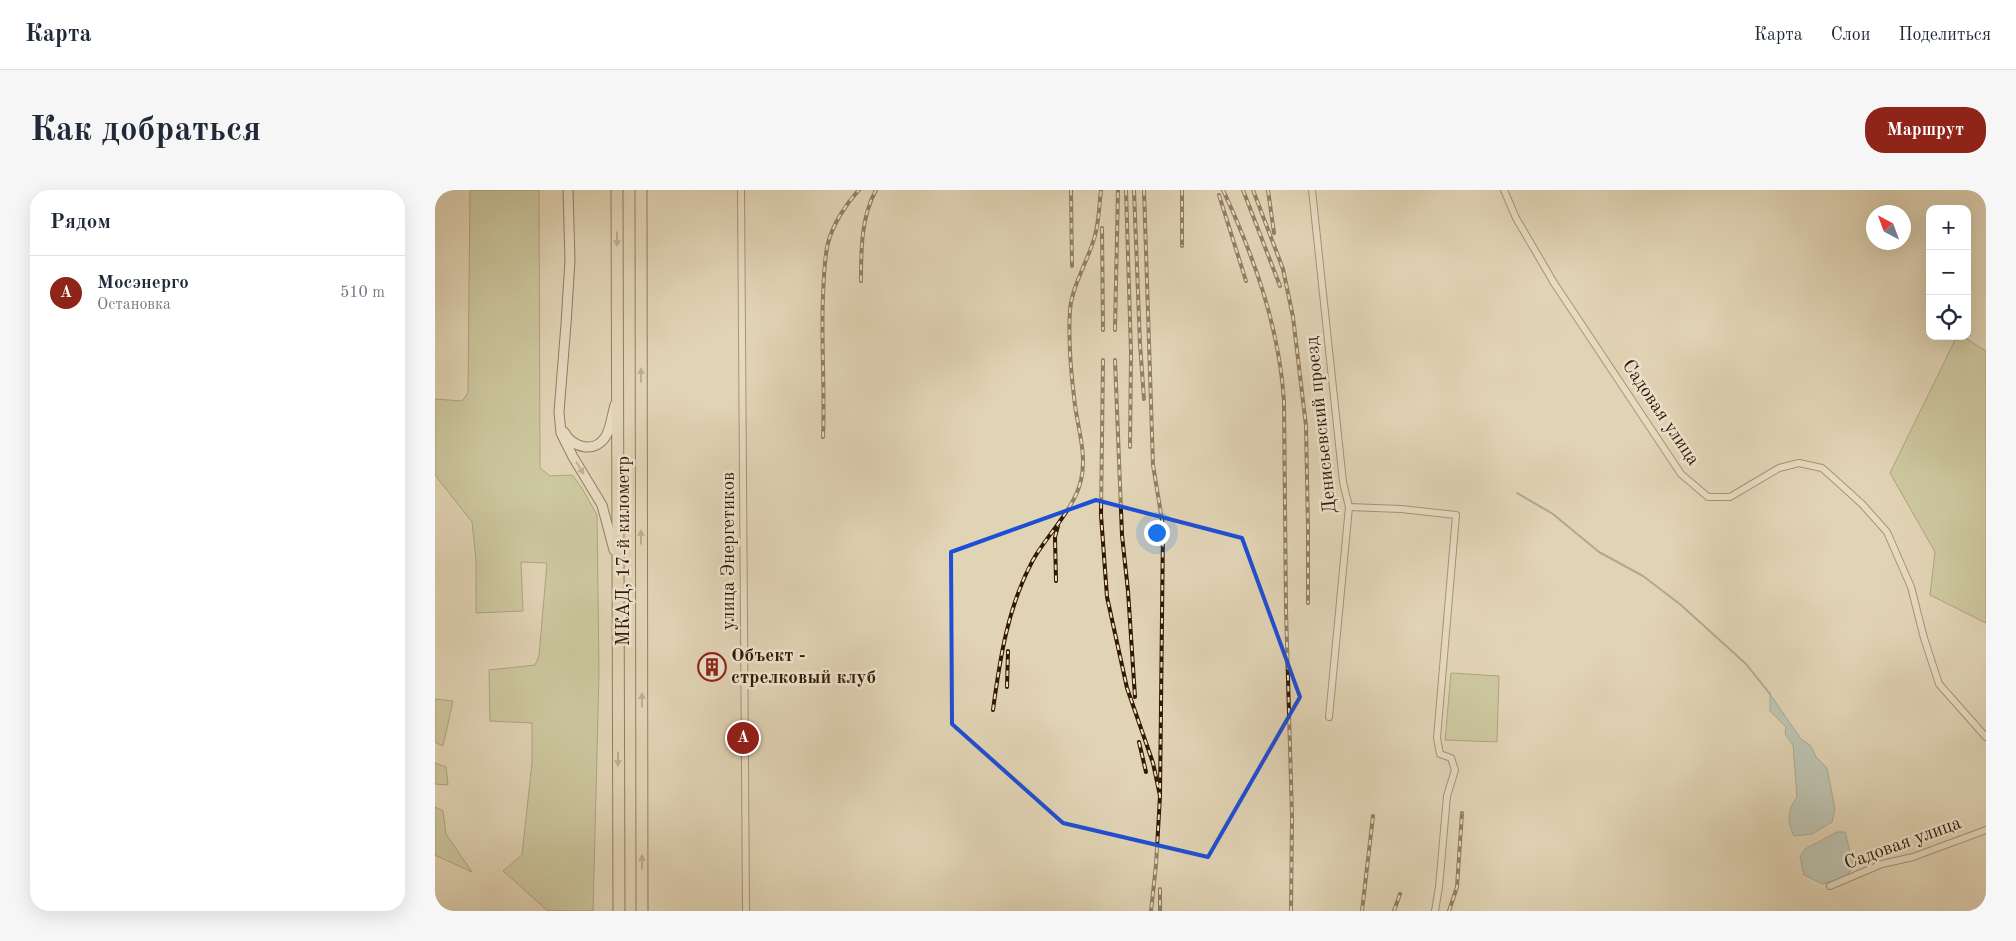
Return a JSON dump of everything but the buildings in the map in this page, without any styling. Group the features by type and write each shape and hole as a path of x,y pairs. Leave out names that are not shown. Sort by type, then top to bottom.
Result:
{"highway":[{"name":"МКАД, 17-й километр","path":"617,190 619,911"},
{"name":"МКАД, 17-й километр","path":"641,190 642,911"}],"main road":[{"path":"568,190 569,260 559,412 560,424 563,440 602,505 611,535 618,570"},
{"path":"560,424 565,435 575,445 581,448 595,446 601,442 608,432 617,396"}],"street":[{"name":"улица Энергетиков","path":"741,190 746,911"},
{"name":"Денисьевский проезд","path":"1312,190 1343,482 1349,507 1329,717"},
{"name":"Садовая улица","path":"1504,190 1516,218 1555,283 1681,474 1708,497 1730,496 1779,468 1799,463 1822,468 1862,504 1881,525 1887,532 1911,587 1924,638 1939,684 1986,737"},
{"path":"1349,507 1401,509 1456,515 1437,738 1440,754 1451,758 1455,770 1447,796 1435,911"},
{"name":"Садовая улица","path":"1830,886 1882,864 1913,856 1986,830"}],"highlighted area":[{"path":"1096,500 1242,538 1300,697 1208,857 1063,823 952,724 951,552"}],"green space":[{"path":"470,190 539,190 540,468 550,476 572,475 582,488 597,515 599,673 593,911 548,911 503,871 522,855 532,763 532,723 490,721 489,670 535,665 539,656 547,563 521,562 523,611 476,613 476,560 472,522 435,475 435,399 462,401 468,393"},
{"path":"1955,340 1968,340 1986,351 1986,623 1930,595 1935,552 1890,473"},
{"path":"1451,673 1499,676 1497,742 1445,740"},
{"path":"435,699 453,701 443,746 435,742"},
{"path":"435,763 446,767 448,785 435,784"},
{"path":"435,807 443,811 446,834 472,872 435,855"}],"water":[{"path":"1770,694 1801,739 1811,746 1816,757 1827,768 1835,809 1832,822 1812,834 1794,836 1790,826 1789,816 1791,807 1797,797 1793,745 1785,734 1786,727 1770,711"},
{"path":"1837,832 1845,832 1854,867 1845,877 1823,884 1804,875 1800,857 1805,849"}],"waterway":[{"path":"1517,493 1553,514 1599,552 1643,576 1681,605 1746,664 1770,694"}],"railway":[{"path":"823,437 823,314 826,256 830,236 845,208 859,190"},
{"path":"861,281 865,223 867,211 876,190"},
{"path":"1071,190 1072,266"},
{"path":"993,710 1002,652 1017,596 1033,560 1073,501 1083,471 1083,452 1071,369 1070,310 1076,284 1095,236 1101,190"},
{"path":"1115,330 1118,190"},
{"path":"1126,190 1131,352 1130,447"},
{"path":"1134,190 1144,399"},
{"path":"1144,190 1153,465 1163,526 1160,796"},
{"path":"1182,190 1182,246"},
{"path":"1223,190 1255,266 1271,319 1277,346 1284,401 1286,610 1292,816 1291,911"},
{"path":"1243,190 1280,286"},
{"path":"1253,190 1283,269 1293,317 1306,426 1308,603"},
{"path":"1268,190 1274,233"},
{"path":"1219,195 1246,281"},
{"path":"1102,228 1103,330"},
{"path":"1103,360 1101,515 1107,597 1127,688 1153,763 1160,796 1151,911"},
{"path":"1115,360 1122,535 1128,591 1135,697"},
{"path":"1056,581 1055,537 1058,526"},
{"path":"1007,687 1008,651"},
{"path":"1139,742 1146,772"},
{"path":"1449,911 1457,887 1462,813"},
{"path":"1362,911 1373,816"},
{"path":"1160,889 1160,911"},
{"path":"1394,911 1400,894"}],"place":[{"name":"Объект - стрелковый клуб","path":"712,667"},
{"name":"Мосэнерго","path":"743,738"}]}
